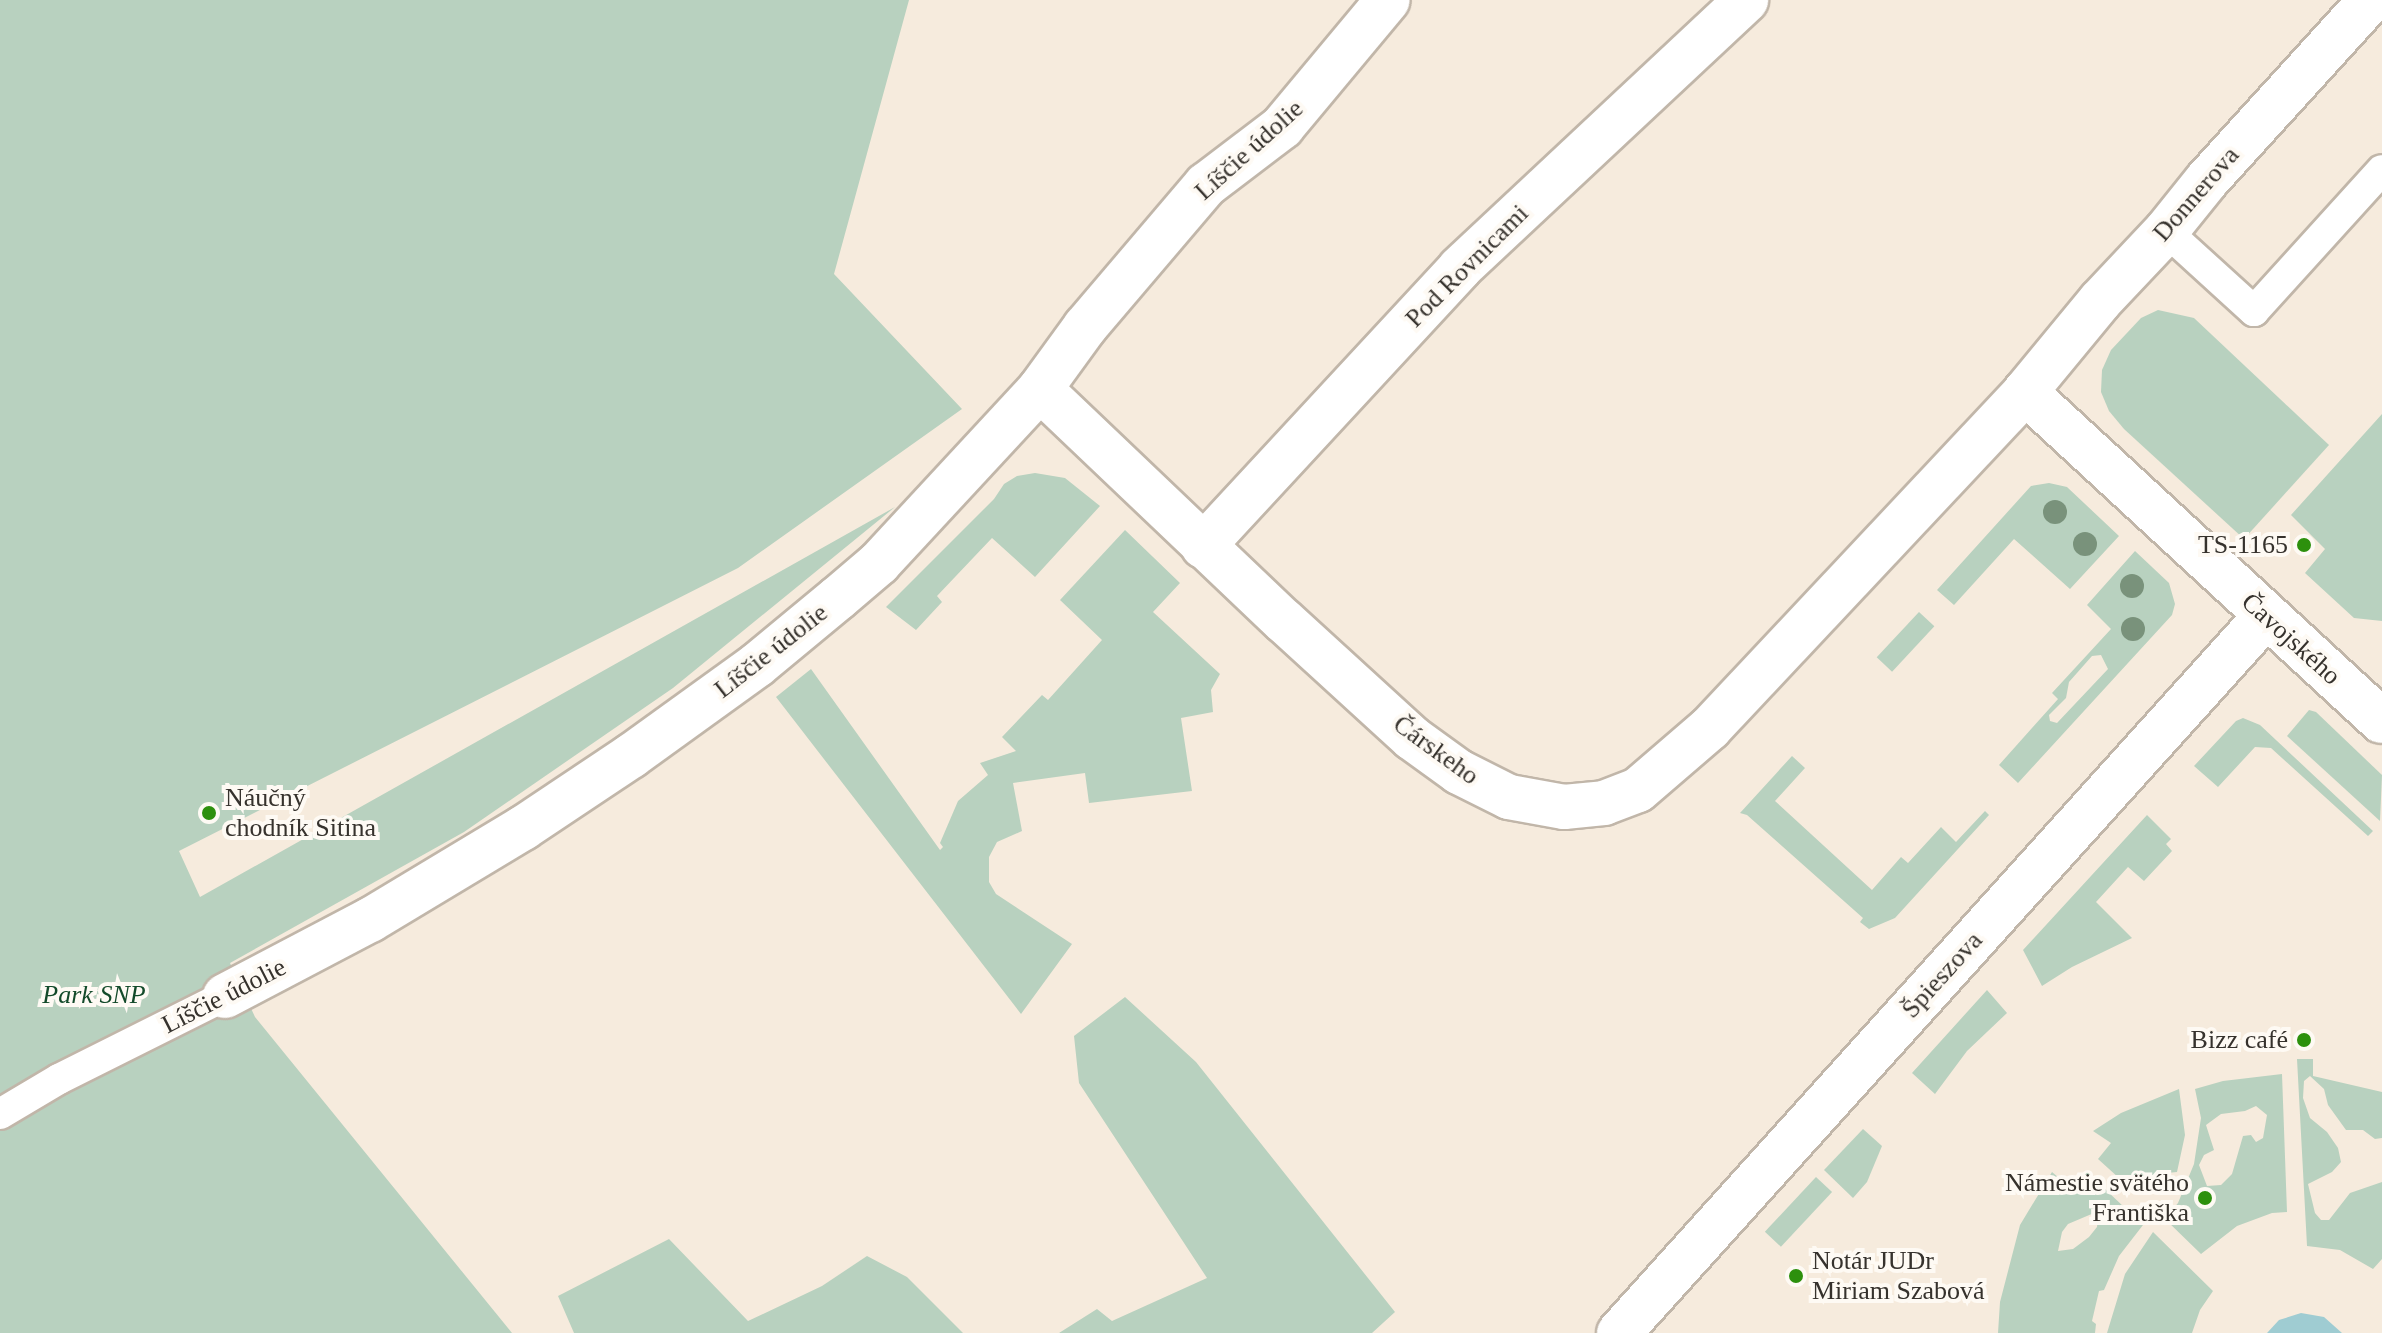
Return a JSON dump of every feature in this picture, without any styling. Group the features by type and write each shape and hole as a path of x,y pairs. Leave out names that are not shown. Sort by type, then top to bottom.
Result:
{"street":[{"name":"Líščie údolie","path":"225,996 370,920 523,828 631,756 757,665 879,563 1040,389 1085,327 1206,185 1282,127 1388,0"},
{"name":"Pod Rovnicami","path":"1203,546 1460,268 1746,0"},
{"name":"Donnerova","path":"2025,392 2100,301 2371,0"},
{"name":"Čárskeho","path":"1040,389 1203,546 1412,738 1459,772 1509,797 1564,807 1604,803 1638,790 1710,728 2025,392"},
{"name":"Čavojského","path":"2025,392 2265,617 2382,721"},
{"name":"Špieszova","path":"1619,1333 2265,617"}],"lane":[{"path":"2166,231 2254,311 2382,170"},
{"name":"Líščie údolie","path":"0,1114 59,1079 225,996"}],"green space":[{"name":"Park SNP","path":"0,0 909,0 834,274 962,409 738,568 179,851 200,897 895,507 673,688 464,832 230,963 255,1017 512,1333 0,1333"},
{"path":"2158,310 2194,318 2329,445 2244,539 2124,429 2109,411 2101,392 2102,370 2111,350 2141,318"},
{"path":"2382,414 2382,621 2354,618 2305,573 2325,549 2291,515"},
{"path":"1035,473 1065,478 1100,506 1035,577 992,538 937,596 942,602 916,630 886,607 994,499 1004,484 1017,476"},
{"path":"2049,483 2067,487 2119,536 2070,589 2014,539 1954,605 1937,590 2031,486"},
{"path":"1125,530 1180,583 1153,612 1220,674 1211,690 1213,712 1181,718 1192,791 1089,803 1085,773 1013,783 1022,831 997,842 989,857 989,882 996,894 1072,944 1021,1014 776,697 811,669 940,850 943,847 940,843 958,801 988,775 980,763 1016,751 1002,737 1042,695 1048,700 1102,640 1060,600"},
{"path":"2135,551 2169,583 2175,604 2172,615 2018,783 1999,765 2058,699 2052,693 2111,629 2087,605","holes":["2101,655 2108,669 2057,723 2050,721 2049,715 2066,698 2069,682 2092,656"]},
{"path":"1919,612 1934,626 1892,672 1877,657"},
{"path":"2309,710 2316,712 2382,775 2380,821 2287,736"},
{"path":"2243,718 2260,725 2373,831 2368,836 2271,748 2255,747 2218,787 2194,766 2236,721"},
{"path":"1792,756 1805,768 1775,801 1872,890 1901,857 1908,863 1941,827 1956,842 1985,811 1989,815 1895,918 1869,929 1860,922 1863,918 1747,815 1740,813"},
{"path":"2147,815 2171,839 2166,844 2172,851 2144,881 2128,867 2096,902 2132,938 2072,967 2042,986 2023,950"},
{"path":"1987,990 2007,1013 1967,1051 1935,1094 1912,1073"},
{"path":"1125,997 1196,1062 1395,1312 1372,1333 1059,1333 1097,1309 1112,1321 1207,1278 1079,1083 1074,1036"},
{"path":"2297,1059 2313,1059 2313,1076 2382,1092 2382,1138 2375,1139 2363,1130 2346,1130 2328,1105 2324,1089 2310,1076 2304,1081 2303,1098 2310,1118 2327,1132 2338,1148 2341,1162 2332,1172 2308,1184 2315,1213 2321,1220 2329,1220 2350,1193 2382,1182 2382,1259 2373,1269 2340,1250 2307,1246"},
{"path":"2282,1074 2287,1212 2272,1213 2237,1226 2201,1254 2165,1219 2178,1203 2194,1164 2201,1118 2195,1089 2223,1081","holes":["2256,1106 2267,1115 2263,1138 2256,1142 2251,1135 2243,1136 2232,1174 2221,1185 2207,1186 2199,1165 2204,1155 2214,1150 2206,1125 2221,1114 2245,1111"]},
{"path":"2179,1089 2185,1135 2177,1172 2157,1174 2130,1188 2098,1159 2111,1143 2093,1131 2121,1113"},
{"path":"1863,1129 1882,1146 1867,1182 1853,1198 1824,1170"},
{"path":"2052,1172 2073,1190 2087,1172 2143,1225 2119,1256 2104,1290 2099,1291 2092,1321 2096,1324 2095,1333 1998,1333 2000,1302 2020,1225","holes":["2094,1213 2098,1217 2097,1227 2089,1237 2073,1249 2058,1251 2062,1232 2068,1224"]},
{"path":"1816,1177 1832,1192 1781,1247 1765,1232"},
{"path":"2153,1232 2213,1291 2200,1310 2192,1333 2107,1333 2125,1274"},
{"path":"669,1239 748,1321 822,1286 867,1256 907,1277 963,1333 574,1333 558,1296"}],"water":[{"path":"2301,1313 2324,1317 2342,1333 2267,1333 2279,1320"}],"place":[{"name":"TS-1165","path":"2304,545"},
{"name":"Náučný chodník Sitina","path":"209,813"},
{"name":"Bizz café","path":"2304,1040"},
{"name":"Námestie svätého Františka","path":"2205,1198"},
{"name":"Notár JUDr Miriam Szabová","path":"1796,1276"}]}
